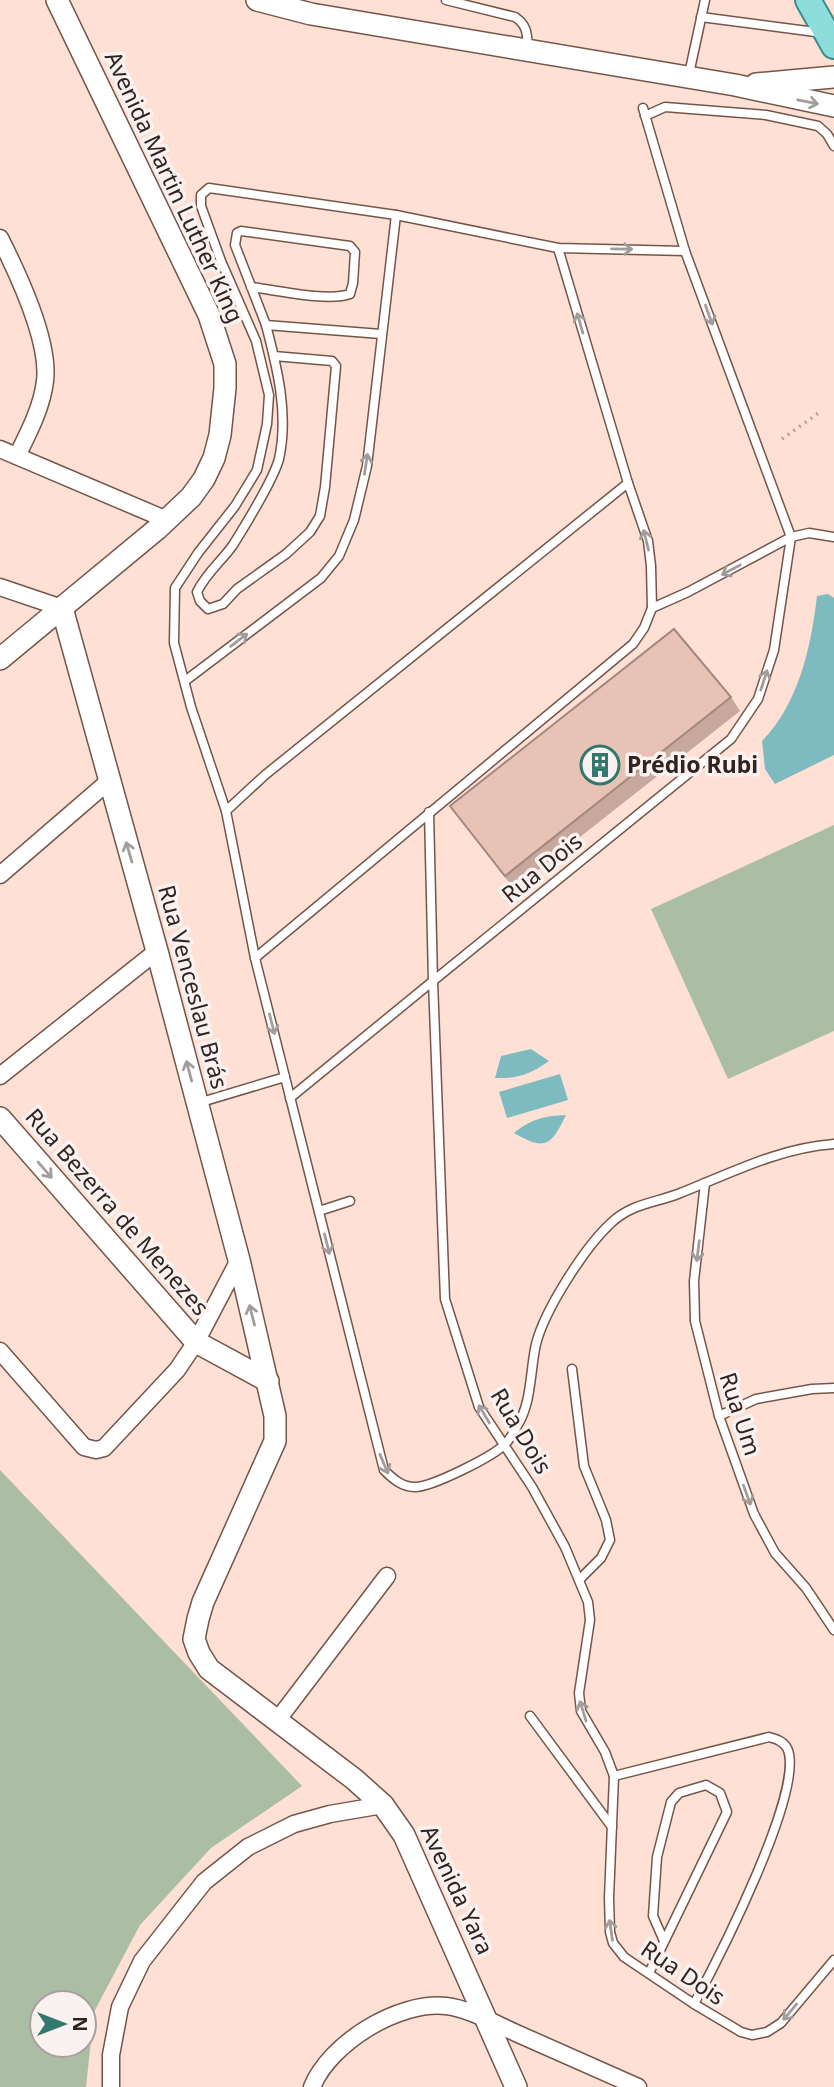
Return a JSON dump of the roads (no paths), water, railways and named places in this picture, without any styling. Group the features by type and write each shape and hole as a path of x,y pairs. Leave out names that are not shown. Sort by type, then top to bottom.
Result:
{"main road":[{"path":"808,0 831,40"}],"street":[{"name":"Avenida Martin Luther King","path":"0,659 191,497 214,458 223,412 225,364 209,315 57,0"},
{"path":"67,22 70,0"},
{"path":"257,0 311,14 735,85 834,106"},
{"path":"735,85 834,77"},
{"path":"0,238 26,300 46,360 45,382 36,416 18,456"},
{"path":"0,449 167,520"},
{"path":"0,587 62,608"},
{"name":"Rua Venceslau Brás","path":"62,608 158,951 239,1260 275,1416 275,1441 203,1602 195,1629 194,1639 209,1669"},
{"path":"0,875 109,781"},
{"path":"0,1076 158,951"},
{"name":"Rua Bezerra de Menezes","path":"0,1118 196,1342 268,1381"},
{"path":"0,1351 84,1447 96,1450 104,1448 177,1370 196,1342 239,1260"},
{"path":"276,1723 387,1576"},
{"name":"Avenida Yara","path":"209,1669 276,1723 354,1779 383,1805 404,1835 420,1866 516,2087"},
{"path":"111,2087 111,2055 120,2007 142,1961 204,1882 248,1847 294,1824 330,1814 383,1805"},
{"path":"312,2087 317,2074 340,2047 369,2026 416,2008 447,2006 486,2019 638,2087"}],"lane":[{"path":"446,0 514,18 523,23 527,30 528,50"},
{"path":"688,77 705,0"},
{"path":"701,17 831,40"},
{"path":"791,537 685,251 644,112 665,107 766,115 818,126 834,146"},
{"path":"685,251 558,248 397,215 209,188 201,195 201,206 221,261 256,341 269,395 267,424 257,470 235,506 174,588 174,643 226,811 254,958 384,1470 397,1483 416,1487 453,1476 504,1446 519,1424 525,1406 537,1342 569,1277 610,1224 629,1209 670,1197 777,1154 834,1144"},
{"path":"184,681 321,578 339,556 354,520 367,466 397,215"},
{"path":"251,287 343,296 350,294 355,252 350,246 241,231 234,238 235,245 251,287 266,325 274,356 279,374 283,428 278,460 248,521 226,555 204,578 197,592 200,601 208,609 223,604 237,589 286,554 310,532 320,516 336,366 332,361 274,356"},
{"path":"254,958 633,644 644,628 652,608 648,541 558,248"},
{"path":"266,325 381,334"},
{"path":"226,811 265,775 628,483"},
{"path":"652,608 688,592 791,537 809,533 834,537"},
{"name":"Rua Dois","path":"791,537 774,650 758,699 731,739 433,981 444,1299 479,1407 532,1488 580,1579 588,1602 590,1620 579,1693 581,1711 609,1759 614,1776 610,1932 613,1943 624,1957 694,2004 741,2032 752,2035 767,2032 781,2023 832,1967"},
{"path":"290,1098 433,981 429,812"},
{"path":"197,1103 285,1077"},
{"name":"Rua Um","path":"705,1183 694,1281 695,1321 719,1416 754,1514 764,1534 775,1553 806,1588 834,1630"},
{"path":"318,1211 349,1201"},
{"path":"572,1369 584,1466 607,1520 610,1540 601,1558 580,1579"},
{"path":"719,1416 755,1399 834,1388"},
{"path":"530,1716 612,1827"},
{"path":"614,1776 769,1737 778,1739 787,1746 789,1756 786,1791 767,1848 741,1913 694,2004"},
{"path":"649,1973 727,1812 720,1793 706,1785 679,1793 671,1802 657,1857 653,1916 664,1941"}],"water":[{"path":"828,594 834,598 834,755 775,784 765,769 762,741 775,726 794,692 807,654 817,596"},
{"path":"531,1049 549,1061 524,1075 495,1078 501,1056"},
{"path":"560,1074 568,1100 507,1118 499,1092"},
{"path":"566,1115 556,1133 546,1142 533,1142 514,1133 538,1119"}],"place":[{"name":"Prédio Rubi","path":"600,765"}]}
